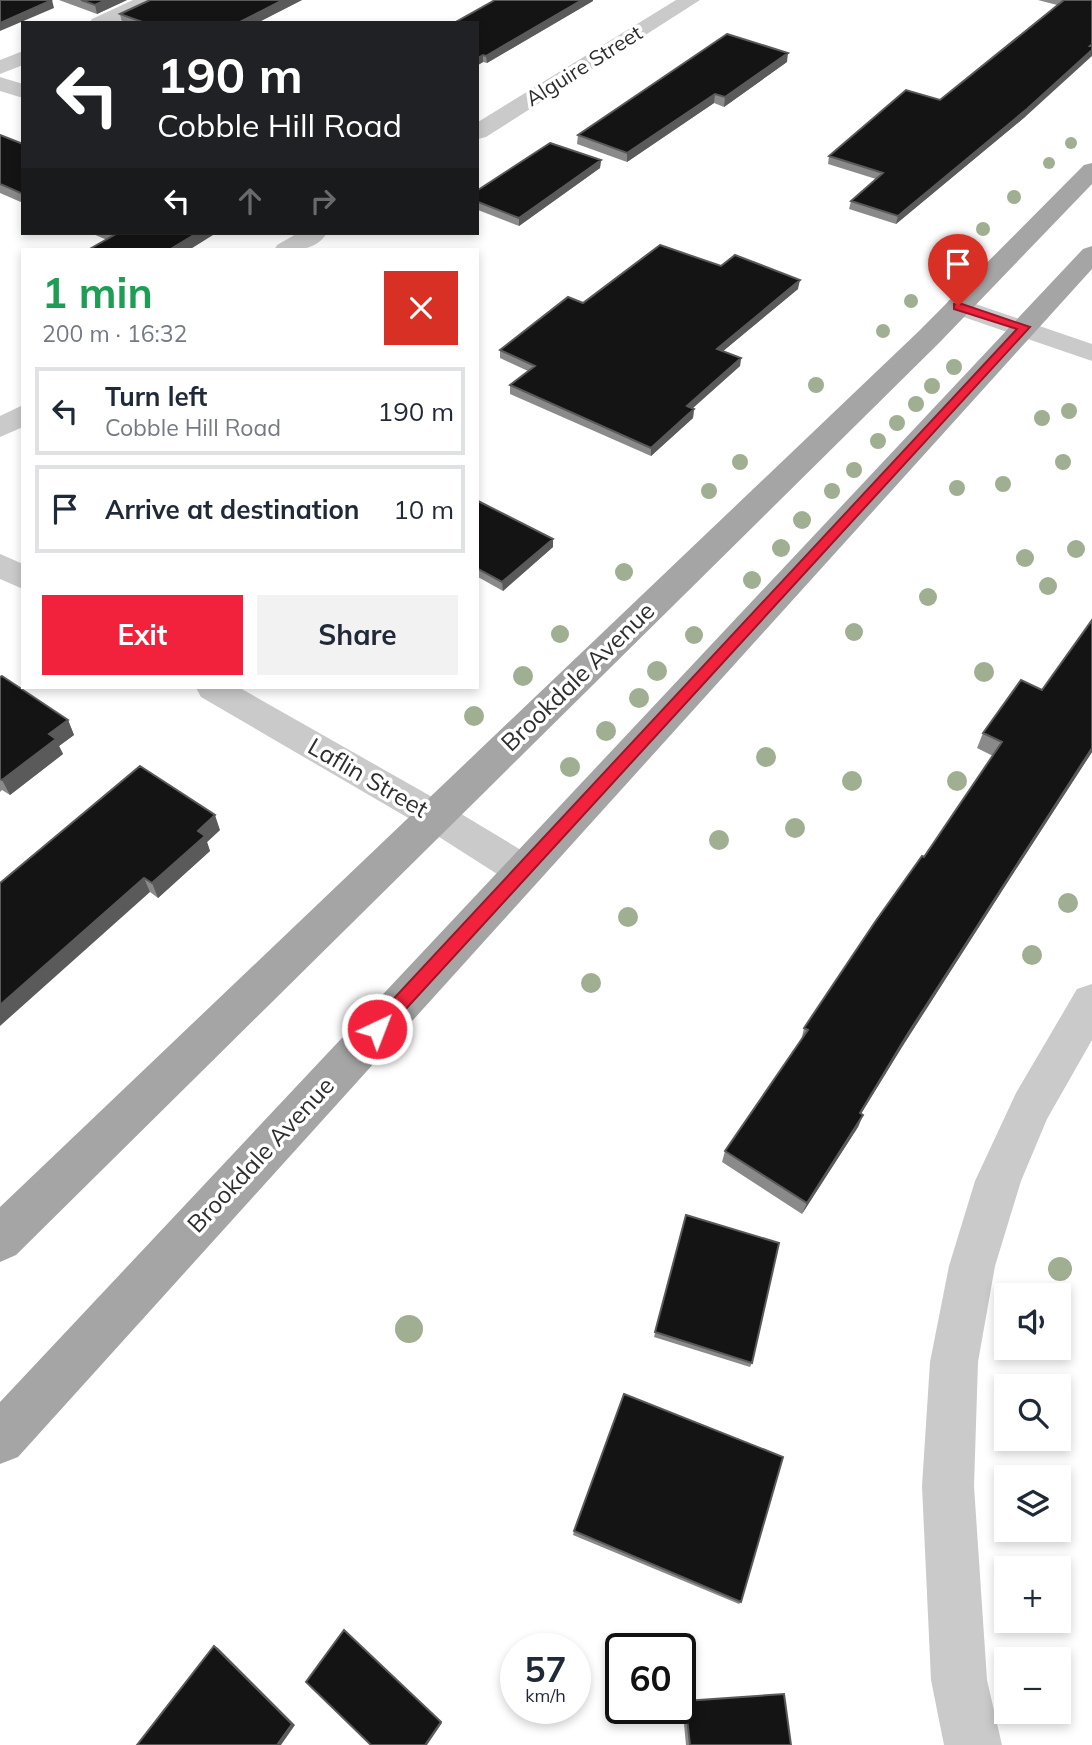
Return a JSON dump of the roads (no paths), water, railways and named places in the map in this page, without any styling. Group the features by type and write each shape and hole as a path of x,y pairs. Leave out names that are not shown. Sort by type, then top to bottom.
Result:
{"main road":[{"name":"Brookdale Avenue","path":"0,1239 958,306 1092,170"},
{"name":"Brookdale Avenue","path":"0,1439 1092,254"}],"street":[{"path":"103,21 149,0"},
{"name":"Alguire Street","path":"479,130 690,0"},
{"path":"0,68 21,58"},
{"path":"0,83 21,91"},
{"path":"289,248 312,235"},
{"path":"958,306 1092,352"},
{"path":"0,428 21,415"},
{"path":"0,565 21,577"},
{"name":"Laflin Street","path":"215,689 435,816 522,870"},
{"path":"973,1745 960,1679 948,1486 954,1362 972,1266 998,1181 1031,1107 1092,1002"}]}
